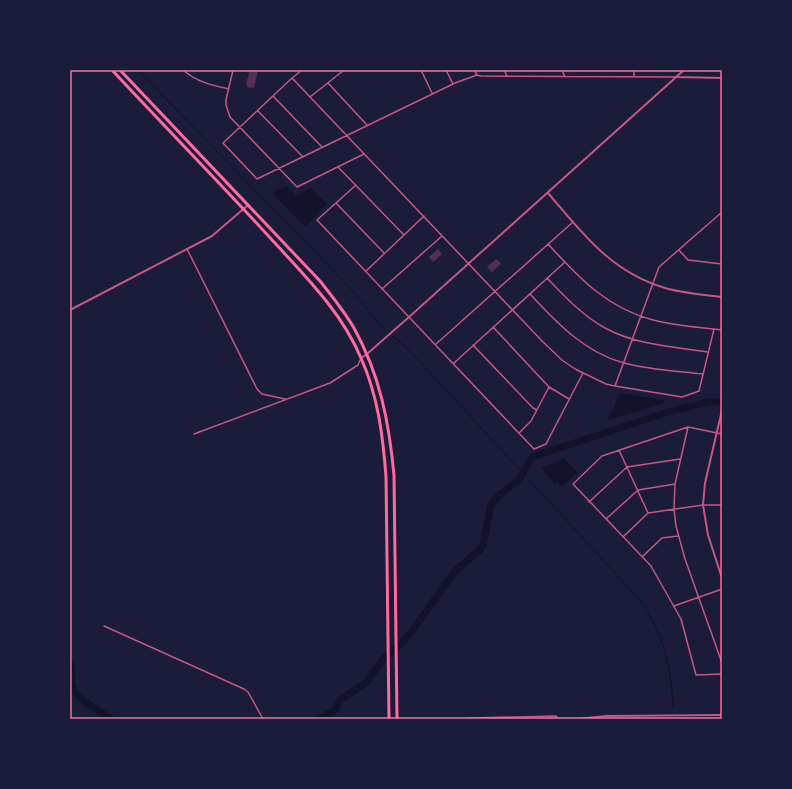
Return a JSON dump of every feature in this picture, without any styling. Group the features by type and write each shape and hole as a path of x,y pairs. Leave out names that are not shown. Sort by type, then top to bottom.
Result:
{"highway":[{"path":"112,70 244,209 318,291 334,311 361,358 377,404 383,438 386,477 389,719"},
{"path":"120,70 320,281 353,327 367,354 384,402 394,475 397,719"}],"street":[{"path":"183,70 202,83 229,89"},
{"path":"233,70 226,105 230,117 297,188 364,154"},
{"path":"302,70 224,144 257,179 453,84 477,75 722,78"},
{"path":"310,97 344,70"},
{"path":"421,70 432,94"},
{"path":"446,70 453,84"},
{"path":"474,70 477,75"},
{"path":"504,70 507,76"},
{"path":"562,70 565,76"},
{"path":"634,70 634,77"},
{"path":"194,434 330,383 358,365 361,358 384,340 684,70"},
{"path":"292,78 562,360 583,373 615,386 682,397 699,391 714,329"},
{"path":"328,83 368,125"},
{"path":"273,96 322,147"},
{"path":"258,111 303,157"},
{"path":"338,167 404,235"},
{"path":"356,185 317,220 534,449 546,444 583,373"},
{"path":"548,193 593,244 613,262 632,274 653,284 679,291 722,298"},
{"path":"336,203 384,254"},
{"path":"70,310 212,236 248,205"},
{"path":"615,386 660,267 722,212"},
{"path":"366,271 424,216"},
{"path":"436,344 573,222"},
{"path":"382,289 442,236"},
{"path":"548,244 597,293 622,308 641,316 664,322 722,330"},
{"path":"187,250 257,389 262,394 285,399"},
{"path":"679,250 688,260 722,264"},
{"path":"454,363 565,262"},
{"path":"547,278 571,302 605,328 632,339 708,352"},
{"path":"530,294 557,323 581,342 600,353 624,363 703,374"},
{"path":"493,327 549,387 569,399"},
{"path":"473,345 533,408 537,410"},
{"path":"519,433 531,421 549,387"},
{"path":"722,410 705,483 703,505 704,518 708,534 722,578"},
{"path":"688,427 675,484 674,509 676,526 678,536 722,663"},
{"path":"722,434 688,427 619,450 602,456 573,484 651,566 681,619 696,675 722,674"},
{"path":"619,450 648,513"},
{"path":"589,502 627,467 680,460"},
{"path":"606,520 638,490 675,484"},
{"path":"623,537 648,513 703,505 722,505"},
{"path":"642,557 662,538 678,536"},
{"path":"674,606 722,589"},
{"path":"104,626 244,689 248,692 263,719"},
{"path":"578,719 606,716 722,715"},
{"path":"464,719 556,716 558,719"}],"shaded area":[{"path":"287,186 296,196 311,188 327,204 306,226 303,225 273,194 275,191"},
{"path":"620,393 663,400 664,403 608,420"},
{"path":"564,459 577,472 563,485 560,485 557,482 555,484 542,469 543,467"}],"building":[{"path":"249,70 258,70 254,88 247,87 246,85"},
{"path":"438,249 442,254 433,262 429,257"},
{"path":"496,259 501,263 492,272 487,267"}],"waterway":[{"path":"138,70 352,290 384,330 404,345 424,366 639,599 655,625 665,651 670,677 673,707"},
{"path":"319,719 335,710 340,700 367,682 383,659 402,643 412,631 456,570 481,549 491,505 498,496 519,480 532,457 668,412 709,402 722,402"},
{"path":"70,664 72,669 72,686 74,691 83,700 111,719"}]}
